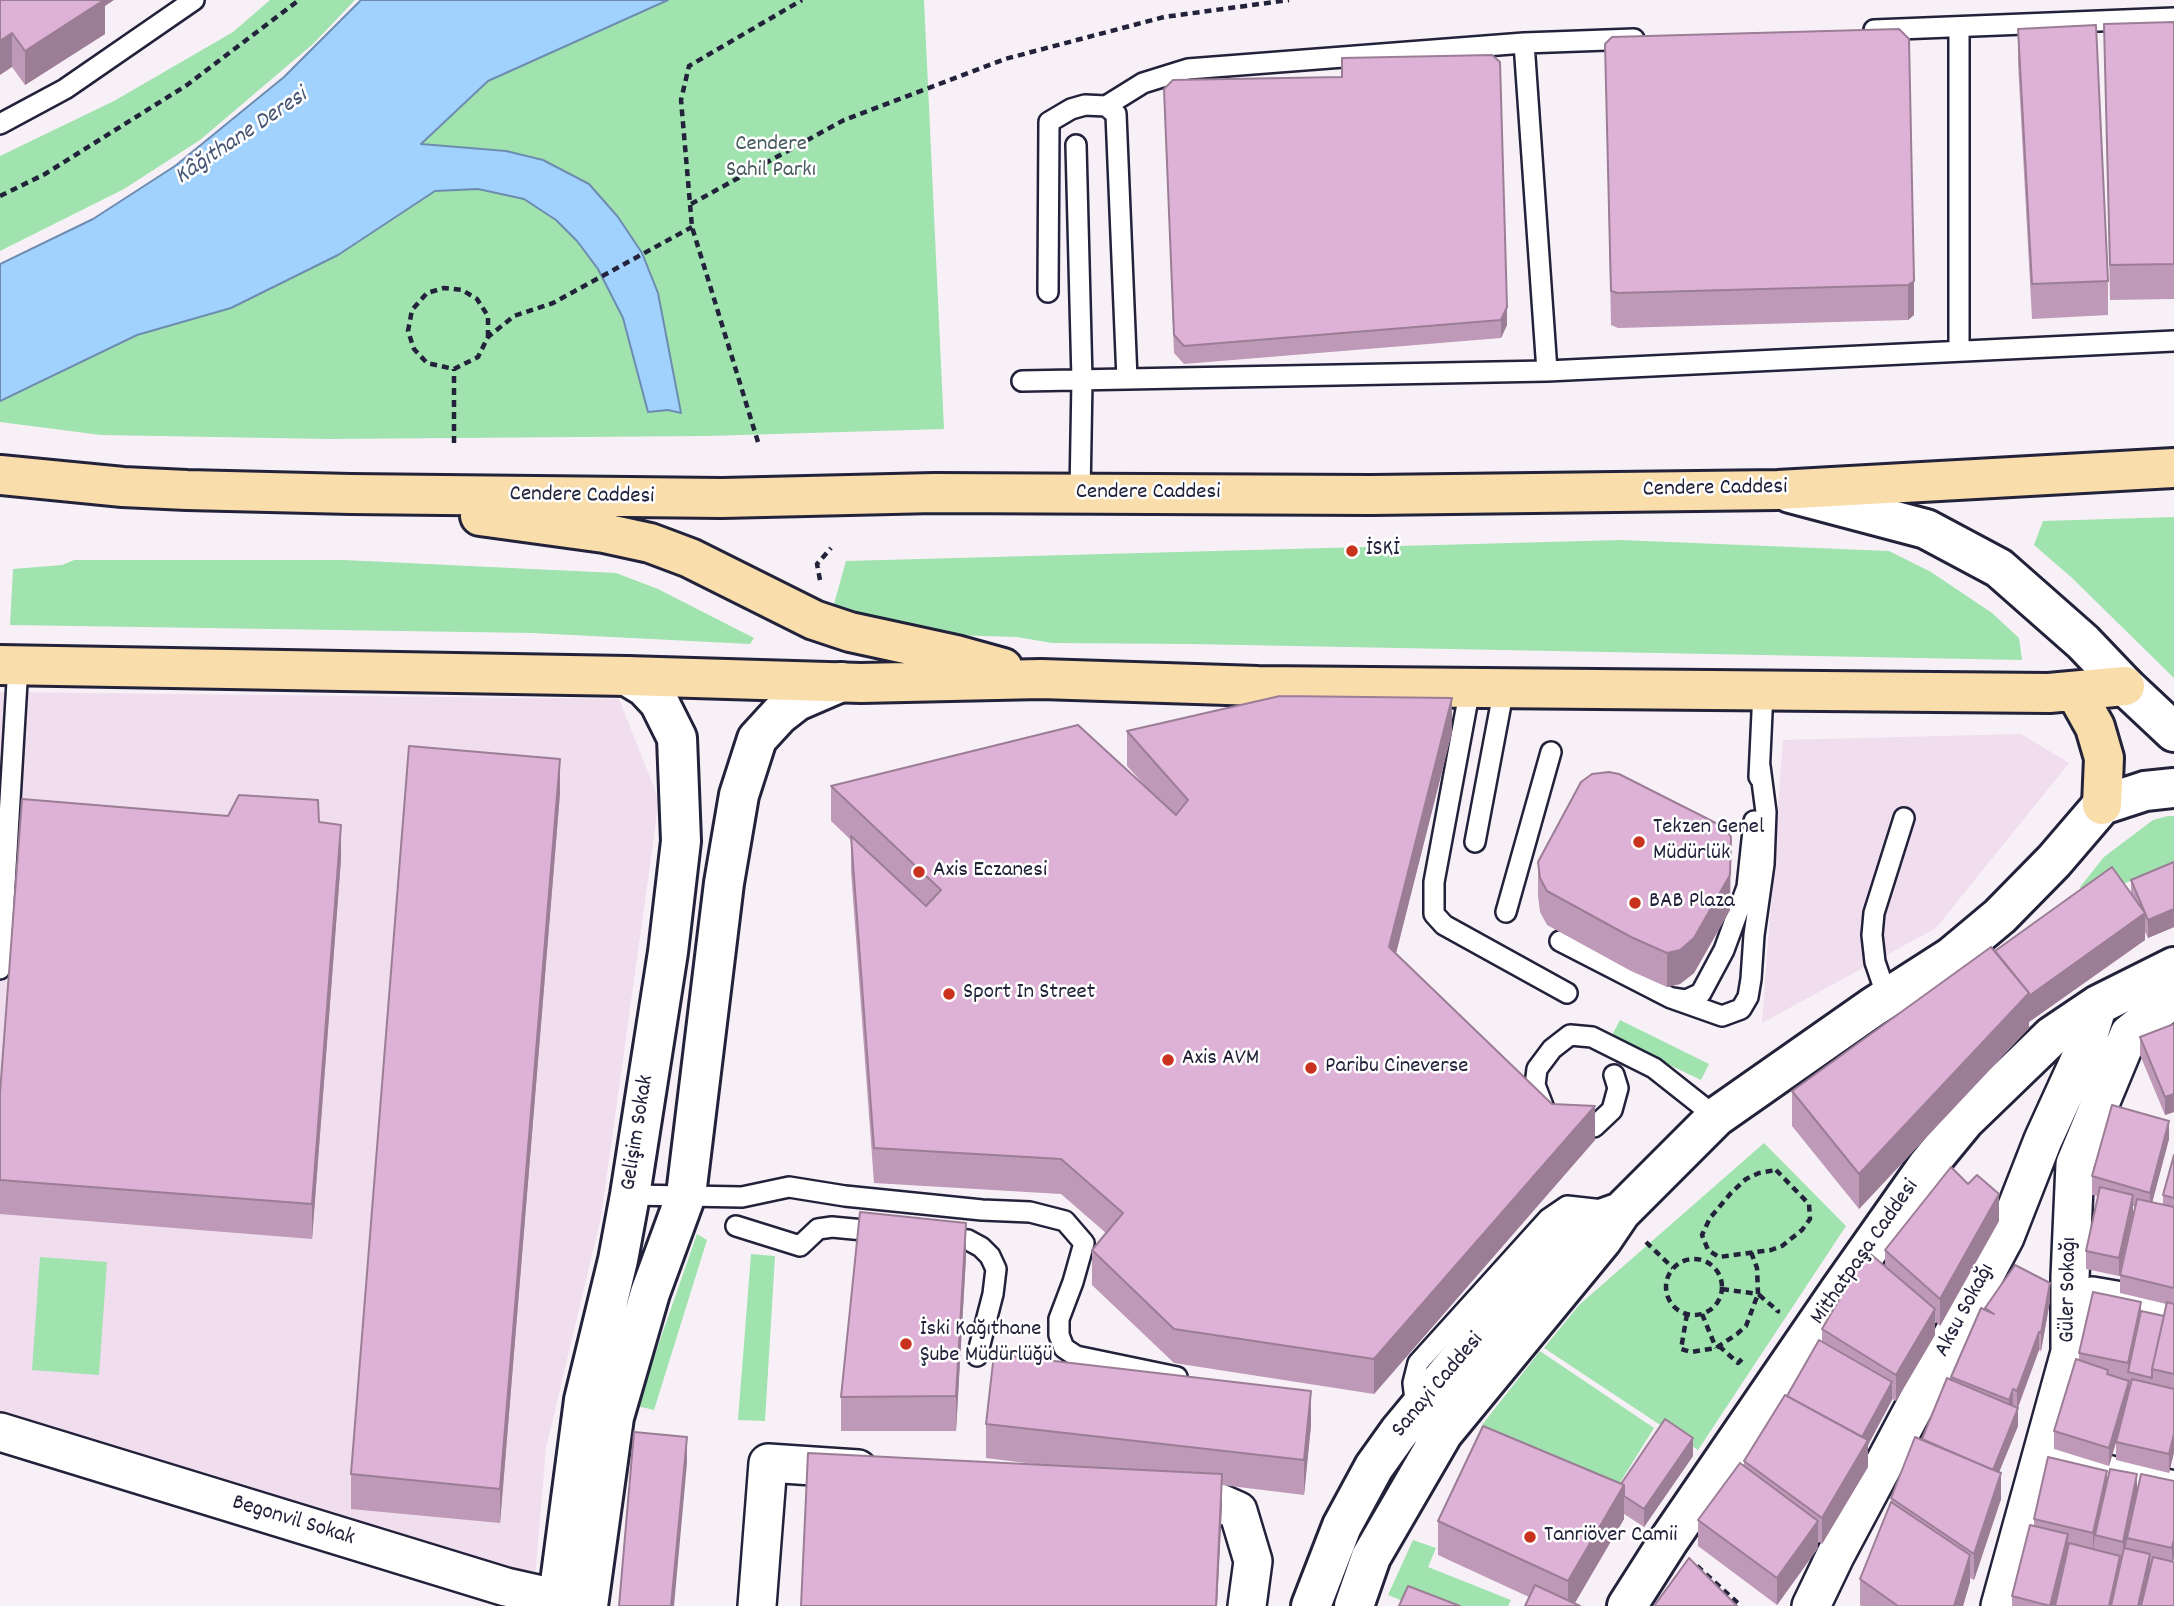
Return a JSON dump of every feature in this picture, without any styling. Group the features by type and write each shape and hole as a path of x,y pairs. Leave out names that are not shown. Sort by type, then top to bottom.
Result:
{"main road":[{"name":"Cendere Caddesi","path":"0,475 122,487 351,494 722,498 934,493 1371,495 1778,489 2174,468"},
{"name":"Cendere Caddesi","path":"0,495 122,487"},
{"path":"351,494 505,520 604,533 650,543 690,558 814,620 850,632 956,655 1041,679"},
{"path":"9,665 627,676 720,681 1041,679 1258,686 2049,693 2125,686"},
{"path":"2075,691 2095,727 2104,758 2102,805"}],"street":[{"path":"1778,489 1926,529 1999,568 2083,642 2174,732"},
{"name":"Gelişim Sokak","path":"573,1604 584,1400 618,1260 630,1195 668,952 681,841 677,738 659,702 645,687 627,676"},
{"path":"573,1604 614,1417 650,1293 686,1195 724,883 739,795 757,739 779,715 797,701 841,682"},
{"path":"2102,805 2144,791 2174,788"},
{"name":"Sanayi Caddesi","path":"1353,1606 1371,1557 1443,1433 1602,1240 1633,1226 1716,1117 1887,998 1951,957 2000,916 2054,861 2102,805"},
{"name":"Mithatpaşa Caddesi","path":"1627,1606 1669,1540 1937,1173 1965,1120 2052,1036 2098,1005 2174,967"},
{"name":"Güler Sokağı","path":"2000,1606 2070,1352 2075,1164 2129,1034 2174,998"},
{"name":"Aksu Sokağı","path":"1811,1606 2005,1237 2043,1140 2085,1048 2098,1005"},
{"path":"2095,1112 2135,1118"},
{"name":"Sanayi Caddesi","path":"1311,1606 1342,1526 1374,1467 1467,1350 1554,1251 1579,1227 1633,1226"},
{"path":"2070,1292 2174,1310"},
{"name":"Begonvil Sokak","path":"0,1432 506,1587 573,1604"},
{"path":"2040,1455 2174,1490"},
{"path":"757,1606 768,1463 893,1471"},
{"path":"1144,1485 1186,1488 1238,1511 1253,1561 1247,1606"}],"lane":[{"path":"0,124 65,89 194,0"},
{"path":"1850,31 2174,18"},
{"path":"1959,27 1959,351"},
{"path":"1048,292 1049,122 1071,108 1085,105 1106,106 1143,83 1188,69 1524,43 1646,38"},
{"path":"1524,43 1547,371"},
{"path":"1106,106 1116,114 1127,379"},
{"path":"1076,145 1082,380 1080,494"},
{"path":"1022,381 1547,371 2174,341"},
{"path":"0,969 9,665"},
{"path":"1475,842 1487,688"},
{"path":"1487,688 1434,882 1434,914 1444,925 1567,993"},
{"path":"1671,998 1686,1000 1701,993 1737,919 1747,887 1760,766 1763,691"},
{"path":"1506,912 1551,752"},
{"path":"1560,941 1671,998 1722,1016 1741,1009 1748,997 1751,979 1764,864 1766,812 1760,766"},
{"path":"1887,998 1875,962 1872,935 1874,913 1903,818"},
{"path":"1710,979 1710,996 1718,1006 1741,1009"},
{"path":"1614,1075 1618,1088 1612,1110 1594,1128 1576,1129 1558,1123 1543,1109 1535,1085 1537,1069 1552,1049 1570,1035 1592,1037 1654,1068 1716,1117"},
{"path":"630,1195 742,1197 789,1187 845,1196 982,1210 1030,1212 1065,1221 1084,1243 1059,1319 1059,1335 1064,1348 1083,1358 1195,1381"},
{"path":"736,1226 800,1246 818,1229 832,1227 968,1240 981,1247 990,1256 996,1269 993,1294 976,1356"}],"path":[{"path":"0,196 45,174 187,85 299,0"},
{"path":"758,442 692,227 681,100 689,66 802,0"},
{"path":"691,204 844,120 1005,59 1164,17 1289,0"},
{"path":"488,337 488,316 477,299 462,290 444,288 427,293 412,310 408,331 414,349 427,362 454,369 478,357 488,337 514,316 553,303 692,227"},
{"path":"454,369 454,443"},
{"path":"821,589 817,564 831,548"},
{"path":"1776,1170 1809,1204 1810,1219 1802,1230 1782,1246 1771,1250 1718,1257 1715,1255 1709,1250 1702,1235 1710,1218 1746,1179 1759,1172 1776,1170"},
{"path":"1633,1226 1673,1268"},
{"path":"1687,1314 1681,1349 1691,1352 1718,1347 1746,1326 1758,1294 1757,1268 1751,1252"},
{"path":"1710,1264 1715,1255"},
{"path":"1696,1258 1710,1264 1719,1273 1722,1289 1713,1308 1702,1314 1687,1314 1672,1305 1667,1296 1667,1278 1673,1268 1686,1259 1696,1258"},
{"path":"1722,1289 1758,1294 1778,1311 1772,1320"},
{"path":"1702,1314 1718,1347 1738,1363 1746,1355"},
{"path":"1669,1540 1741,1606"}],"shaded area":[{"path":"0,692 619,699 659,800 601,1217 546,1448 535,1577 0,1417"},
{"path":"2021,734 2069,763 1936,928 1762,1023 1783,740"}],"green space":[{"path":"270,0 355,0 313,44 200,140 124,189 0,251 0,156 114,101 233,32"},
{"name":"Cendere Sahil Parkı","path":"668,0 924,0 944,429 707,436 329,439 101,435 0,422 0,401 55,374 137,335 231,308 338,255 435,191 478,189 524,199 556,220 577,241 598,269 623,318 648,412 618,217 589,184 543,160 506,151 420,145 488,81"},
{"path":"2174,517 2174,678 2071,577 2034,545 2043,521"},
{"path":"1621,540 1889,551 1931,572 1992,613 2019,638 2022,660 1052,643 1017,637 917,634 876,624 834,604 846,561"},
{"path":"74,560 344,560 616,573 658,589 754,638 750,644 532,633 10,625 13,569 62,565"},
{"path":"2174,816 2174,862 2089,899 2080,887 2104,857 2153,820"},
{"path":"1620,1020 1709,1064 1701,1080 1611,1037"},
{"path":"1764,1143 1846,1226 1698,1450 1544,1348 1579,1305"},
{"path":"697,1234 707,1240 654,1410 637,1406"},
{"path":"751,1254 775,1256 765,1421 738,1420"},
{"path":"40,1257 107,1262 99,1375 32,1370"},
{"path":"1540,1351 1654,1428 1611,1497 1482,1425"},
{"path":"1413,1540 1436,1548 1428,1567 1511,1600 1508,1606 1415,1606 1388,1595"}],"water":[{"name":"Kâğıthane Deresi","path":"361,0 668,0 488,81 421,144 506,151 543,160 589,184 618,217 642,253 658,293 681,413 668,410 648,412 623,318 598,269 577,241 556,220 524,199 478,189 435,191 338,255 231,308 137,335 0,401 0,264 93,219 175,166 284,77"}],"building":[{"path":"0,0 104,0 25,51 12,33 0,41"},
{"path":"2174,22 2174,264 2110,265 2104,24"},
{"path":"2096,25 2108,281 2032,284 2018,29"},
{"path":"1899,29 1909,39 1914,281 1908,285 1618,293 1611,291 1605,44 1612,37"},
{"path":"1492,55 1500,62 1507,307 1501,320 1184,346 1174,335 1164,89 1173,80 1342,77 1342,58"},
{"name":"Axis AVM","path":"1280,696 1452,698 1389,947 1552,1104 1595,1106 1374,1359 1174,1329 1092,1250 1123,1213 1061,1159 874,1148 851,836 926,906 941,890 831,786 1078,725 1176,815 1188,800 1127,731"},
{"path":"409,746 560,759 500,1489 351,1474"},
{"name":"BAB Plaza","path":"1592,774 1619,774 1725,828 1731,837 1730,875 1694,938 1680,950 1667,953 1631,937 1547,891 1540,878 1538,862 1581,782"},
{"path":"239,795 318,800 319,822 341,825 312,1204 0,1180 0,1093 22,799 228,816"},
{"path":"2174,862 2174,909 2148,920 2131,880"},
{"path":"2112,867 2145,913 2029,996 1995,951"},
{"path":"1991,947 2029,993 1859,1174 1792,1091"},
{"path":"2174,1024 2174,1094 2165,1097 2140,1037"},
{"path":"2112,1105 2169,1121 2150,1193 2092,1176"},
{"path":"2174,1155 2174,1198 2163,1195"},
{"path":"1951,1167 1968,1184 1977,1175 1999,1194 1940,1299 1885,1250"},
{"path":"2100,1187 2133,1195 2119,1258 2086,1251"},
{"path":"2137,1199 2174,1207 2174,1288 2120,1275"},
{"name":"İski Kağıthane Şube Müdürlüğü","path":"860,1212 966,1223 956,1396 841,1397"},
{"path":"1867,1251 1935,1309 1896,1375 1822,1329"},
{"path":"2015,1265 2050,1283 2041,1333 2039,1332 2017,1391 2013,1389 2009,1400 1951,1377 1981,1308 1994,1314 1985,1308"},
{"path":"2093,1292 2141,1302 2128,1363 2079,1353"},
{"path":"2167,1302 2174,1304 2174,1374 2152,1369"},
{"path":"2141,1311 2164,1316 2152,1378 2128,1372"},
{"path":"1819,1340 1892,1382 1862,1437 1787,1396"},
{"path":"994,1354 1311,1391 1304,1460 986,1424"},
{"path":"2076,1359 2108,1370 2107,1374 2129,1381 2109,1448 2054,1431"},
{"path":"1947,1378 2018,1408 1993,1470 1922,1439"},
{"path":"2132,1379 2174,1389 2174,1434 2169,1454 2116,1442"},
{"path":"1785,1395 1868,1440 1822,1518 1744,1461"},
{"path":"1665,1419 1693,1438 1644,1509 1624,1496 1624,1485 1621,1484"},
{"name":"Tanriöver Camii","path":"1483,1426 1624,1485 1568,1581 1438,1521"},
{"path":"634,1432 687,1437 671,1606 619,1606"},
{"path":"1915,1437 2001,1473 1974,1554 1891,1498"},
{"path":"808,1453 1222,1474 1216,1606 801,1606"},
{"path":"2048,1457 2107,1471 2093,1533 2034,1519"},
{"path":"1740,1463 1818,1521 1777,1578 1698,1520"},
{"path":"2110,1469 2137,1474 2123,1542 2095,1535"},
{"path":"2141,1474 2174,1481 2172,1548 2127,1538"},
{"path":"1891,1502 1970,1555 1954,1606 1898,1606 1860,1579"},
{"path":"2030,1525 2068,1534 2050,1606 2012,1596"},
{"path":"2069,1543 2120,1556 2109,1606 2055,1606"},
{"path":"2124,1548 2150,1554 2138,1606 2111,1606"},
{"path":"2153,1557 2174,1562 2174,1606 2141,1606"},
{"path":"1689,1558 1737,1606 1654,1606"},
{"path":"1535,1585 1580,1606 1525,1606"},
{"path":"1408,1586 1460,1606 1399,1606"}],"place":[{"name":"İSKİ","path":"1352,551"},
{"name":"Tekzen Genel Müdürlük","path":"1639,842"},
{"name":"Axis Eczanesi","path":"919,872"},
{"name":"BAB Plaza","path":"1635,903"},
{"name":"Sport In Street","path":"949,994"},
{"name":"Axis AVM","path":"1168,1060"},
{"name":"Paribu Cineverse","path":"1311,1068"},
{"name":"İski Kağıthane Şube Müdürlüğü","path":"906,1344"},
{"name":"Tanriöver Camii","path":"1530,1537"}]}
